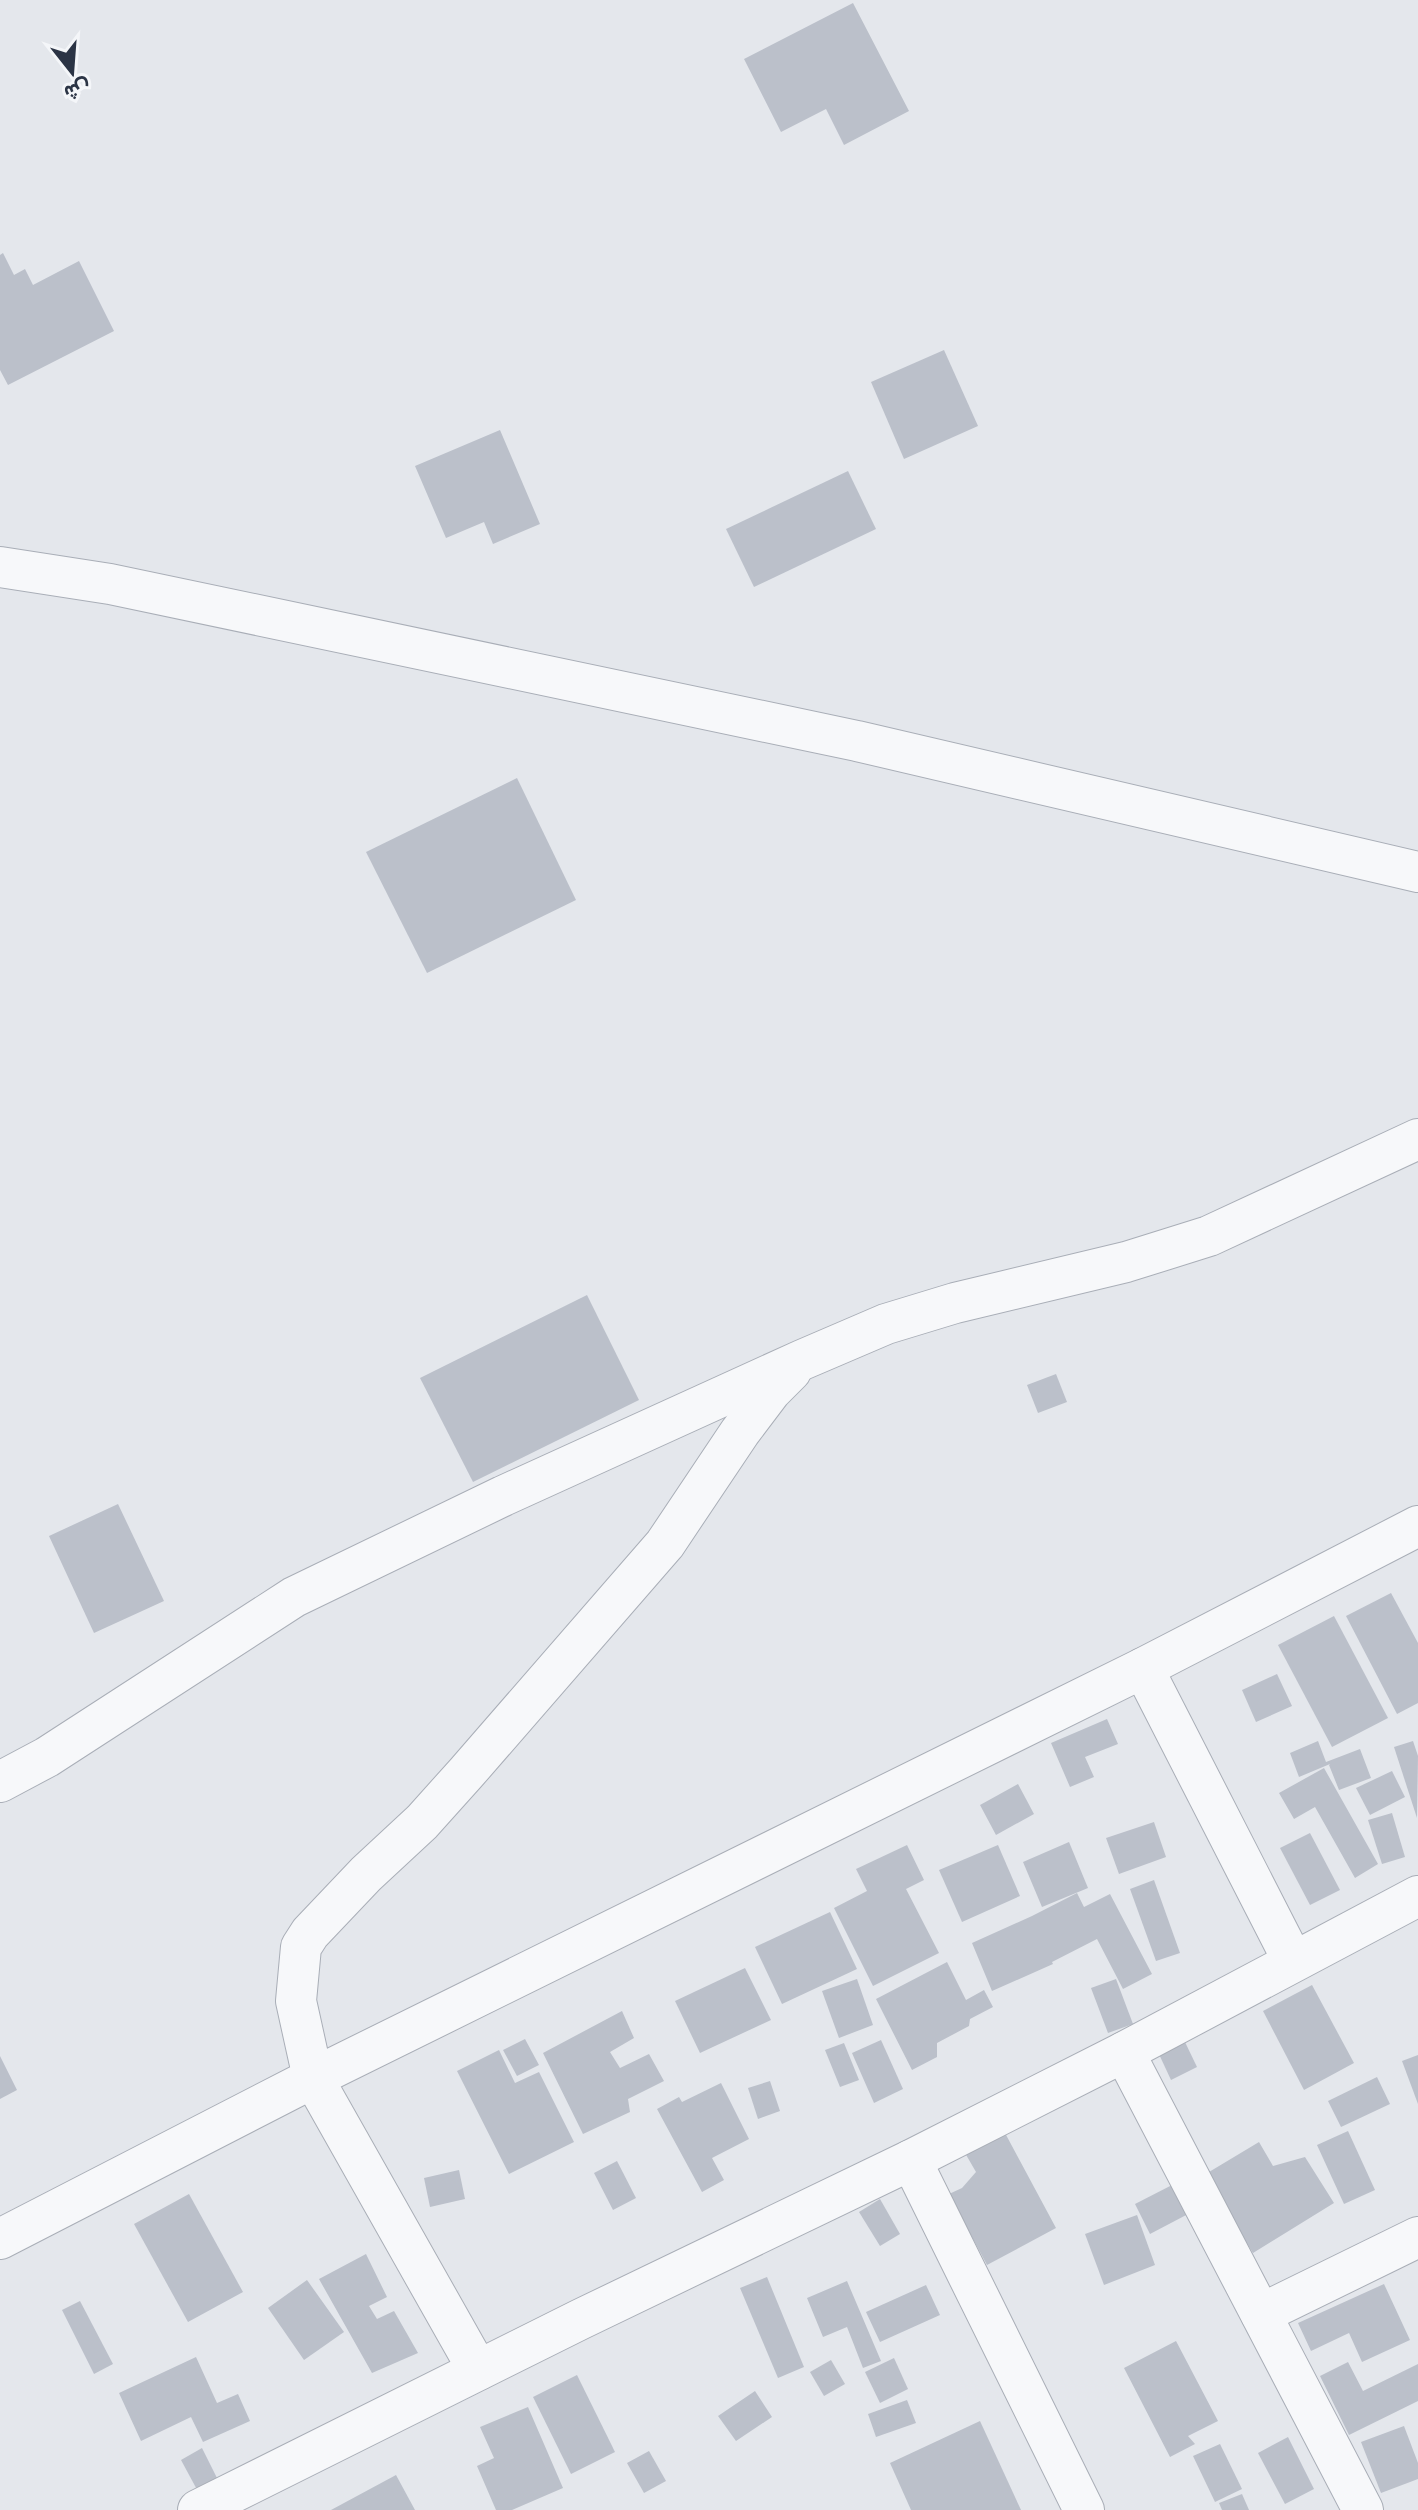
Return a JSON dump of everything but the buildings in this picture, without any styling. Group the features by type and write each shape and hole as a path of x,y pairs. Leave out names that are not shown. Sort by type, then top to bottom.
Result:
{"street":[{"path":"0,567 110,584 857,741 1418,872"},
{"path":"0,1782 47,1757 294,1597 503,1496 802,1360 886,1324 927,1311 1126,1262 1209,1236 1418,1139"},
{"path":"478,2370 313,2078 296,2001 301,1947 310,1933 366,1874 440,1802 665,1544 771,1391 802,1360"},
{"path":"0,2239 313,2078 1143,1668 1418,1526"},
{"path":"1143,1668 1293,1961"},
{"path":"221,2505 478,2370 911,2160 1124,2052 1418,1896"},
{"path":"1124,2052 1363,2510"},
{"path":"911,2160 1084,2510"},
{"path":"1261,2314 1416,2243"}]}
